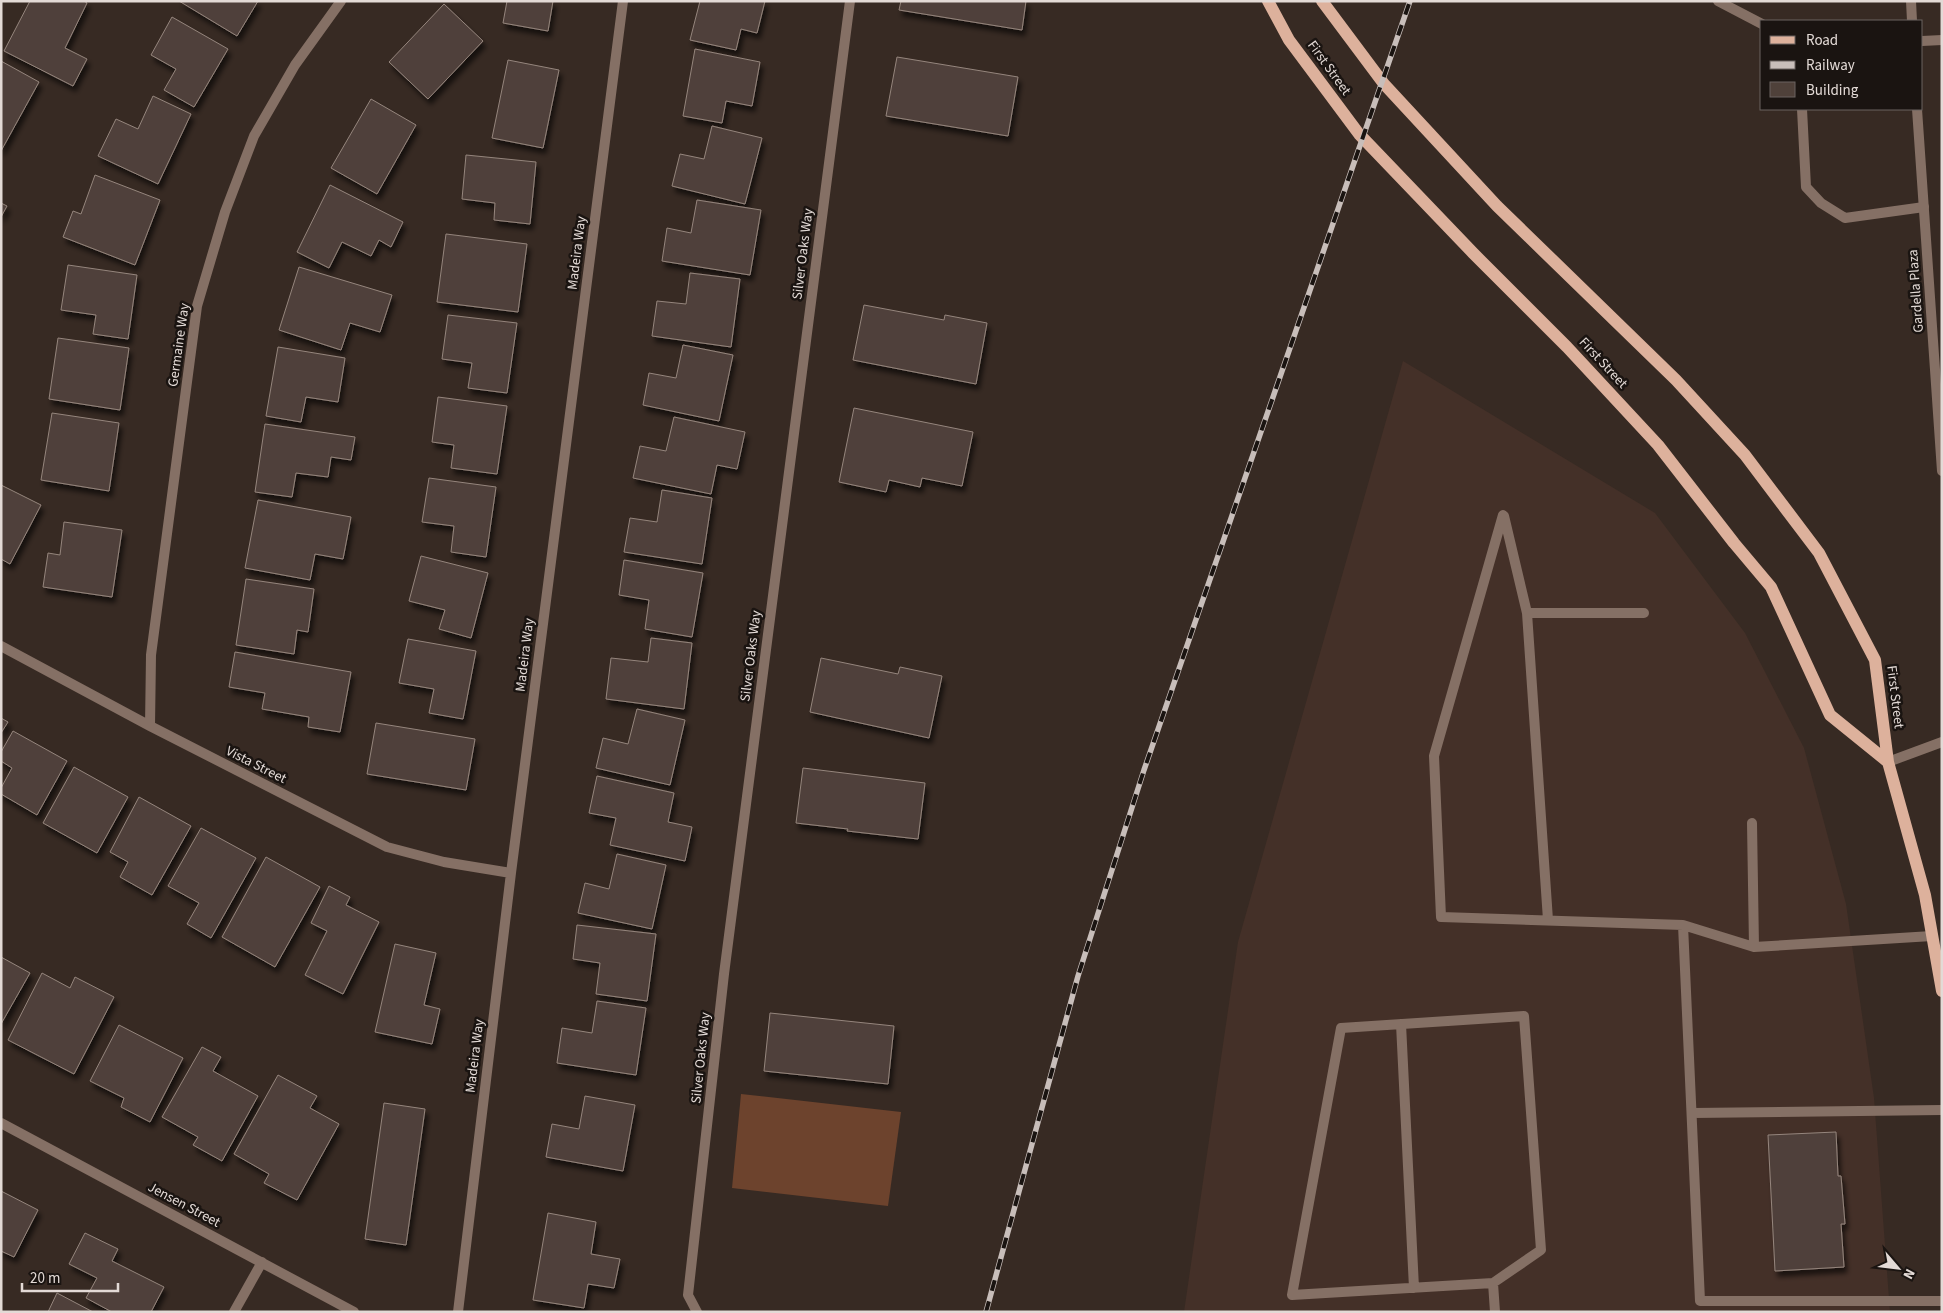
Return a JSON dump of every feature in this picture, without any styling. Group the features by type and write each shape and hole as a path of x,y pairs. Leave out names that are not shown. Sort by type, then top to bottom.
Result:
{"main road":[{"name":"First Street","path":"1268,1 1289,40 1359,134 1473,253 1567,347 1658,445 1734,543 1771,587 1830,716 1888,762"},
{"name":"First Street","path":"1322,1 1384,84 1498,206 1676,380 1746,455 1819,553 1875,660 1888,762 1925,895 1942,991"}],"street":[{"name":"Germaine Way","path":"150,726 151,655 197,306 225,212 254,136 295,65 341,1"},
{"name":"Madeira Way","path":"458,1312 511,873 623,1"},
{"name":"Silver Oaks Way","path":"697,1312 688,1296 724,974 850,1"},
{"path":"1718,1 1760,23"},
{"path":"1912,1 1912,20"},
{"path":"1923,42 1942,40"},
{"path":"1802,110 1806,187 1821,203 1845,218 1924,207"},
{"name":"Gardella Plaza","path":"1917,110 1942,471"},
{"path":"1548,920 1527,613 1503,515 1434,756 1441,916 1548,920 1684,925 1754,947 1932,936"},
{"path":"1527,613 1644,613"},
{"name":"Vista Street","path":"1,646 150,726 388,847 444,862 511,873"},
{"path":"1888,762 1942,742"},
{"path":"1752,822 1754,947"},
{"path":"1684,925 1700,1301 1942,1301"},
{"path":"1524,1016 1541,1250 1493,1283 1292,1295 1341,1028 1401,1024 1524,1016"},
{"path":"1401,1024 1414,1288"},
{"path":"1693,1113 1942,1110"},
{"name":"Jensen Street","path":"1,1123 354,1312"},
{"path":"234,1312 262,1262"},
{"path":"1493,1283 1495,1312"}],"shaded area":[{"path":"1403,361 1655,513 1745,633 1804,748 1846,904 1874,1098 1890,1312 1184,1312 1238,942"},
{"path":"741,1094 901,1112 888,1206 732,1188"}],"building":[{"path":"30,1 84,1 87,3 65,48 87,59 73,86 4,51"},
{"path":"179,1 258,1 237,36"},
{"path":"507,1 553,1 548,31 503,23"},
{"path":"700,1 765,1 757,33 741,29 736,50 690,40"},
{"path":"901,1 1026,1 1022,30 899,10"},
{"path":"444,4 483,41 428,99 389,62"},
{"path":"172,17 228,49 194,107 164,90 176,69 151,55"},
{"path":"695,49 760,62 752,106 726,101 722,123 683,116"},
{"path":"897,57 1018,77 1008,136 886,116"},
{"path":"508,60 559,70 543,148 492,138"},
{"path":"1,61 39,82 1,151"},
{"path":"153,96 191,114 158,184 98,156 116,119 138,129"},
{"path":"371,99 416,125 377,194 331,168"},
{"path":"712,126 762,138 745,204 672,186 680,154 704,159"},
{"path":"466,155 536,162 530,224 494,220 495,203 462,199"},
{"path":"95,175 160,200 135,265 63,237 73,211 81,214"},
{"path":"330,185 403,222 391,247 379,240 371,256 342,242 329,268 297,252"},
{"path":"697,200 761,210 750,275 662,261 667,228 691,233"},
{"path":"1,203 7,206 1,217"},
{"path":"446,234 527,244 518,312 437,302"},
{"path":"68,265 137,275 128,339 93,334 96,315 61,310"},
{"path":"299,267 392,295 380,332 350,323 341,350 279,330"},
{"path":"690,273 740,279 731,347 652,336 657,301 686,304"},
{"path":"864,305 944,320 945,315 987,323 976,384 853,360"},
{"path":"448,315 517,323 507,393 468,388 472,363 442,359"},
{"path":"58,338 129,348 120,410 49,399"},
{"path":"683,345 733,355 719,421 643,405 649,373 676,378"},
{"path":"278,347 345,358 338,402 306,397 301,422 266,416"},
{"path":"438,397 507,406 497,474 451,468 454,445 432,442"},
{"path":"854,408 973,432 962,486 922,478 920,487 889,480 886,492 839,482"},
{"path":"52,413 119,423 109,491 41,480"},
{"path":"674,417 745,432 737,469 717,465 711,494 633,478 640,446 666,451"},
{"path":"265,424 355,437 351,460 331,457 328,477 296,473 292,497 255,492"},
{"path":"429,478 496,487 486,557 451,552 454,526 422,522"},
{"path":"1,485 41,505 10,564 1,559"},
{"path":"662,490 712,498 702,564 624,552 630,518 657,522"},
{"path":"258,500 351,517 343,559 315,554 310,580 245,568"},
{"path":"64,522 122,530 112,597 43,587 48,553 60,555"},
{"path":"421,556 488,573 471,638 439,629 445,610 409,601"},
{"path":"624,560 703,573 692,637 645,629 649,600 619,595"},
{"path":"246,579 314,589 308,632 297,630 294,654 236,645"},
{"path":"651,638 692,643 684,709 606,699 611,658 648,662"},
{"path":"408,639 476,651 463,719 429,713 434,689 399,683"},
{"path":"235,652 351,672 340,732 308,727 309,717 262,709 265,693 229,687"},
{"path":"821,658 898,674 900,667 942,676 929,738 810,712"},
{"path":"637,709 685,720 670,785 596,768 603,738 628,744"},
{"path":"1,718 8,722 1,733"},
{"path":"376,723 475,739 466,790 367,774"},
{"path":"13,731 67,761 37,815 1,794 1,788 12,768 1,761 1,752"},
{"path":"74,767 128,797 97,853 43,823"},
{"path":"803,768 925,783 918,839 796,823"},
{"path":"597,776 674,793 668,822 692,827 685,861 610,845 616,818 589,813"},
{"path":"139,797 191,826 152,895 120,877 128,862 110,852"},
{"path":"201,828 256,858 211,938 187,924 199,903 168,886"},
{"path":"617,854 666,865 652,929 578,913 585,883 609,889"},
{"path":"266,857 320,887 275,967 222,937"},
{"path":"329,886 350,897 346,905 379,922 343,994 305,975 327,931 311,923"},
{"path":"577,925 656,934 647,1001 596,994 600,963 573,959"},
{"path":"395,944 436,953 424,1005 440,1009 432,1044 375,1032"},
{"path":"1,957 30,973 1,1024"},
{"path":"42,973 70,988 75,977 114,997 74,1074 8,1040"},
{"path":"597,1001 646,1008 636,1075 557,1063 562,1028 592,1033"},
{"path":"770,1013 894,1026 888,1084 764,1071"},
{"path":"119,1025 183,1058 150,1122 121,1107 124,1098 90,1081"},
{"path":"202,1047 221,1057 213,1071 258,1096 222,1161 193,1145 198,1137 162,1117"},
{"path":"278,1075 317,1096 310,1108 339,1124 297,1200 264,1183 269,1174 234,1154"},
{"path":"585,1096 635,1105 623,1171 546,1157 552,1124 579,1129"},
{"path":"384,1103 425,1109 406,1245 365,1239"},
{"path":"1836,1132 1838,1176 1841,1176 1845,1224 1841,1224 1844,1267 1775,1271 1768,1135"},
{"path":"1,1191 38,1210 14,1257 1,1251"},
{"path":"548,1213 596,1222 591,1254 620,1259 614,1288 588,1284 584,1308 533,1300"},
{"path":"85,1233 118,1249 112,1261 164,1287 151,1312 112,1312 86,1298 97,1278 69,1264"},
{"path":"57,1293 93,1312 48,1312"}],"railway":[{"path":"986,1312 1078,976 1144,770 1410,1"}]}
